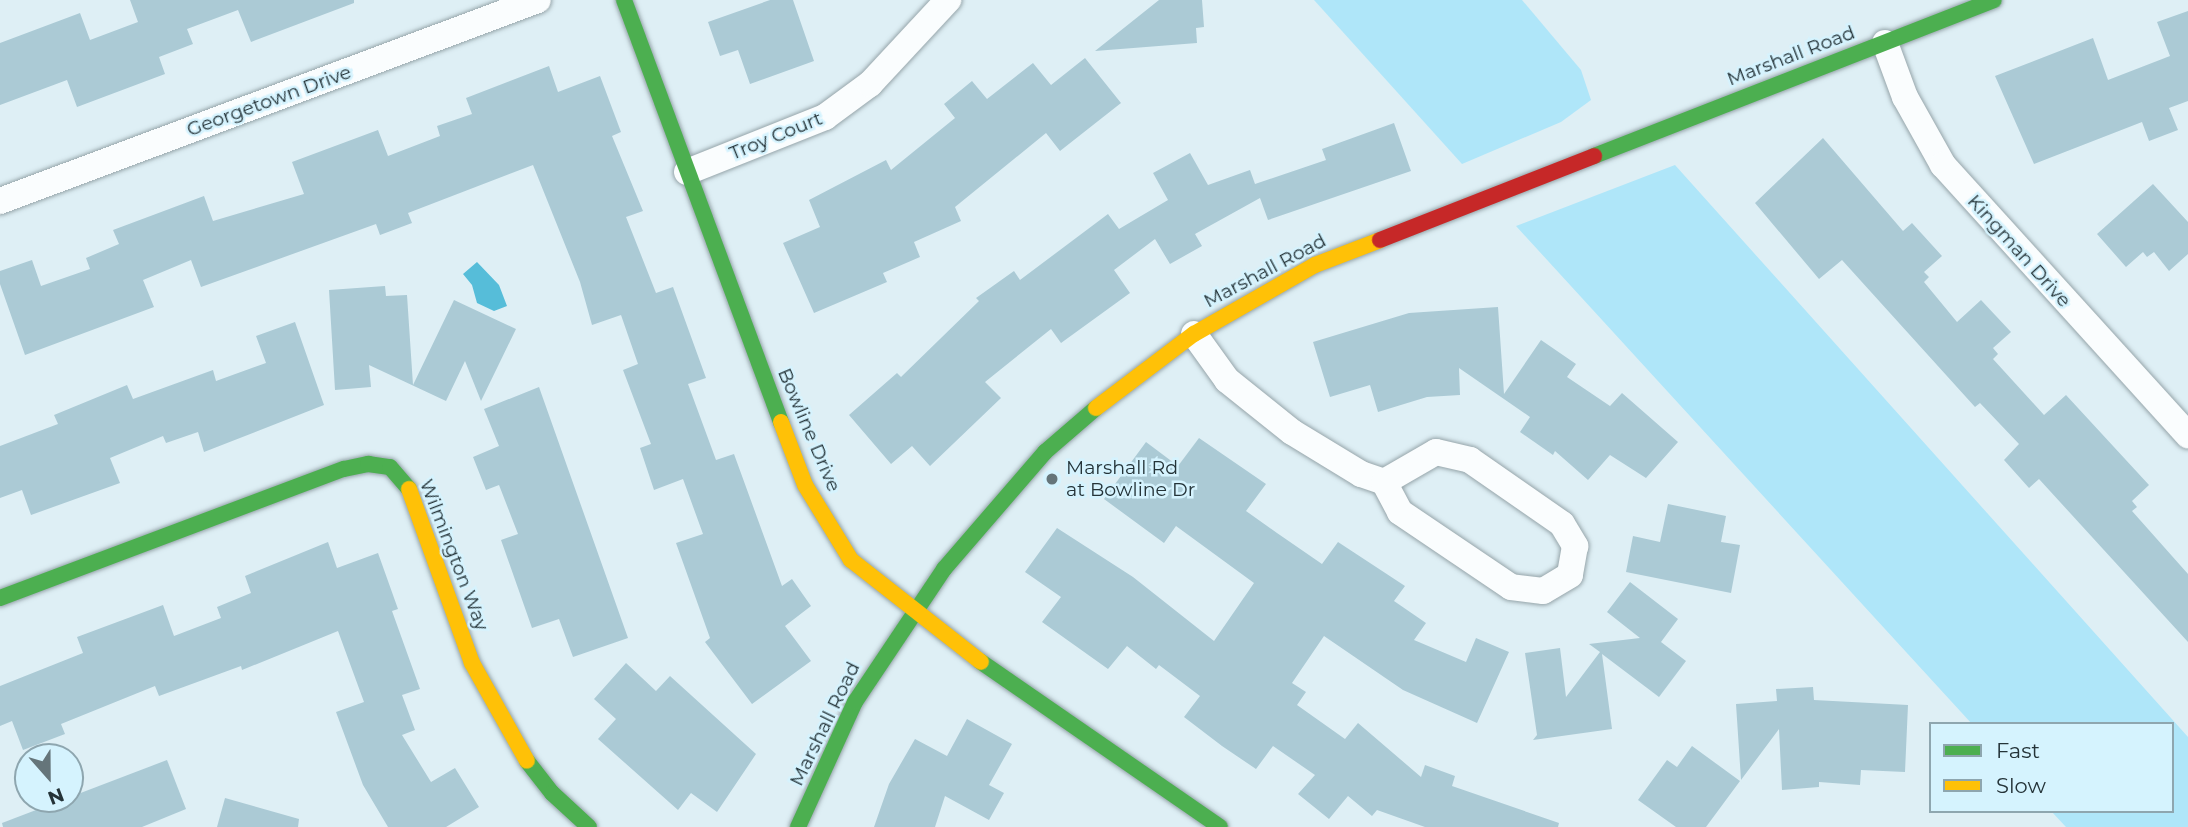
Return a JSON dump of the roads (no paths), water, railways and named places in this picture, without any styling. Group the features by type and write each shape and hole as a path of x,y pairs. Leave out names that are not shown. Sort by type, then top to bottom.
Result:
{"street":[{"name":"Georgetown Drive","path":"0,201 538,0"},
{"name":"Bowline Drive","path":"624,0 804,485 851,560 912,612 1219,827"},
{"name":"Troy Court","path":"687,172 825,117 870,84 947,0"},
{"name":"Marshall Road","path":"798,827 855,702 912,612 988,513 1045,452 1133,376 1194,334 1315,265 1994,0"},
{"name":"Kingman Drive","path":"1885,43 1905,97 1942,165 2188,435"},
{"path":"1194,334 1227,380 1292,432 1361,474 1384,482 1400,512 1511,587 1530,593 1543,591 1570,575 1576,561 1569,532 1470,460 1436,452 1384,482"},
{"name":"Wilmington Way","path":"0,598 344,469 368,464 390,467 405,480 416,504 472,663 514,744 552,793 589,827"}],"place":[{"name":"Marshall Rd at Bowline Dr","path":"1052,479"}]}
